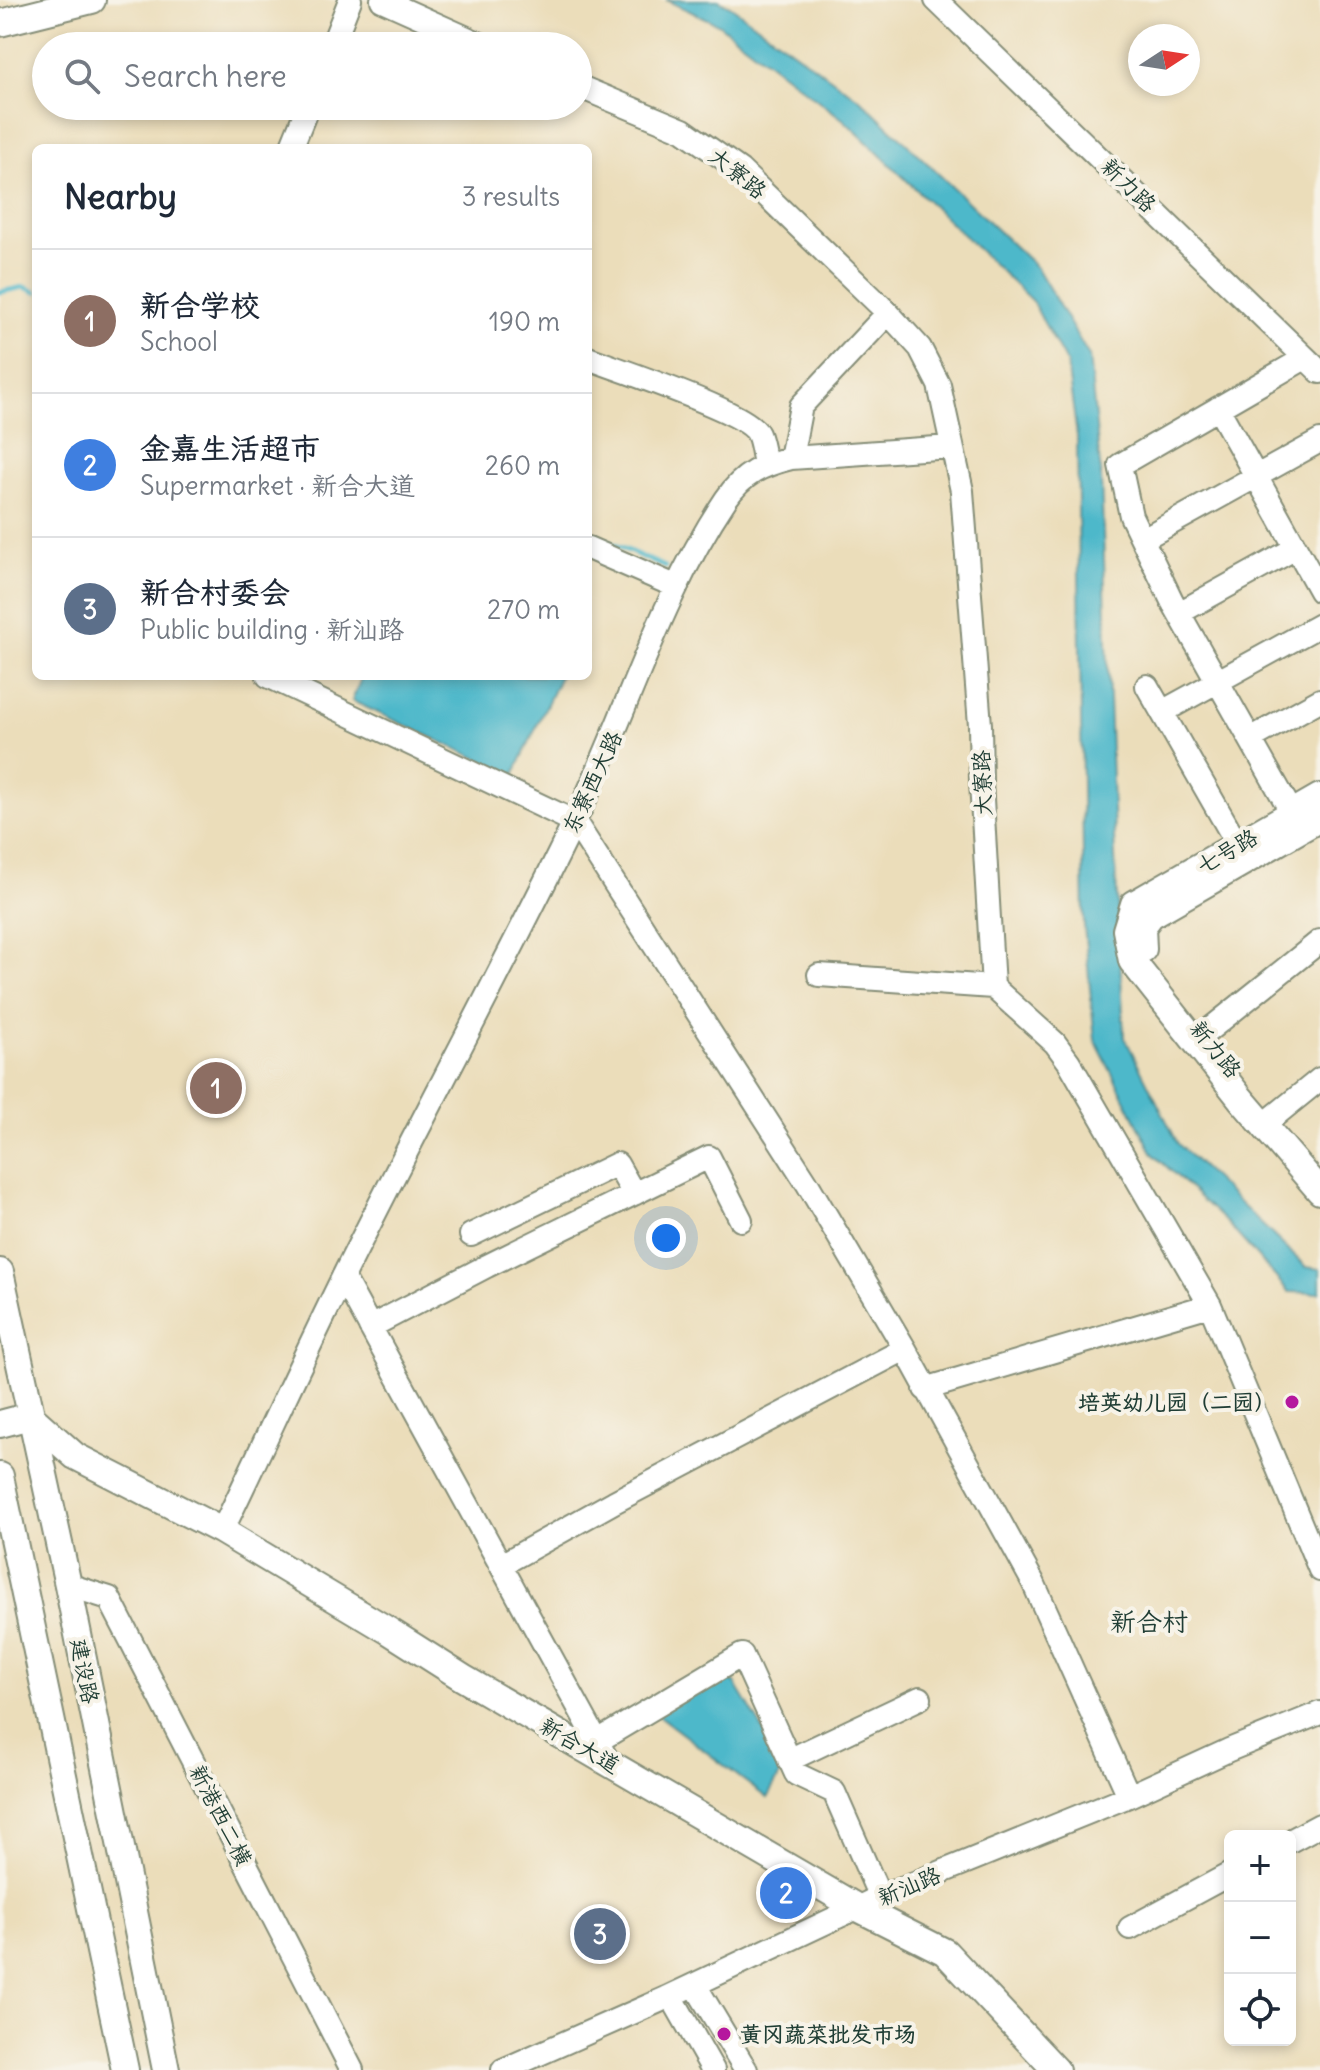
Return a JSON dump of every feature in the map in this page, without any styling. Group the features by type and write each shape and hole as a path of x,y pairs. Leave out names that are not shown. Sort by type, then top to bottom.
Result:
{"main road":[{"path":"0,23 92,0"},
{"name":"七号路","path":"1142,910 1238,845 1320,797"},
{"name":"七号路","path":"1142,910 1320,818"},
{"name":"新力路","path":"1142,910 1141,940 1155,980 1320,1173"},
{"path":"1155,980 1241,1099 1320,1191"},
{"name":"建设路","path":"0,1272 68,1585 166,2070"},
{"path":"0,1424 30,1416"},
{"name":"新合大道","path":"30,1416 75,1456 222,1531 463,1678 869,1902 945,1952 1056,2070"},
{"name":"建设路","path":"0,1476 3,1507 125,2070"}],"street":[{"path":"337,32 350,0"},
{"path":"382,0 454,32"},
{"name":"新力路","path":"936,0 1313,365"},
{"name":"大寮路","path":"592,92 683,130 740,170 888,313 920,348 939,385 962,491 975,653 993,987"},
{"path":"293,144 302,120"},
{"path":"791,458 801,406 888,313"},
{"path":"592,360 692,397 747,422 758,433 765,465"},
{"path":"1292,813 1179,613 1131,516 1120,465 1218,408 1313,365"},
{"path":"1218,408 1320,591"},
{"path":"1143,539 1320,441"},
{"name":"东寮西大路","path":"222,1531 343,1277 575,822 628,704 675,586 726,499 743,477 765,465 791,458 951,447"},
{"path":"1179,613 1296,548"},
{"path":"592,550 675,586"},
{"path":"1162,712 1320,625"},
{"path":"276,680 575,822 807,1183 905,1349 1033,1582 1129,1796"},
{"path":"1147,686 1238,845"},
{"path":"1250,739 1320,700"},
{"path":"1204,1034 1320,941"},
{"path":"819,975 993,987 1055,1043 1210,1305 1320,1570"},
{"path":"1272,1118 1320,1079"},
{"path":"370,1327 709,1157 741,1220"},
{"path":"471,1235 617,1164 634,1194"},
{"path":"343,1277 501,1565 596,1750 742,1655 796,1774 834,1792 869,1902"},
{"path":"925,1389 1210,1305"},
{"path":"501,1565 905,1349"},
{"name":"新港西二横","path":"68,1585 109,1598 352,2070"},
{"path":"789,1760 920,1698"},
{"name":"新汕路","path":"503,2070 695,1985 869,1902 1129,1796 1320,1713"},
{"path":"1296,1838 1320,1825"},
{"path":"1130,1928 1224,1877"},
{"path":"695,1985 746,2070"},
{"path":"671,1996 713,2070"}],"water":[{"path":"666,0 718,0 730,6 861,100 1037,268 1089,356 1101,476 1124,1036 1178,1144 1306,1267 1320,1269 1320,1293 1289,1292 1228,1224 1153,1154 1095,1040 1084,926 1077,436 1067,364 1032,301 844,120 718,24"},
{"path":"360,680 558,680 514,775 352,701"},
{"path":"720,1675 735,1683 785,1766 767,1798 655,1713"}],"waterway":[{"path":"0,292 24,287 32,290"},
{"path":"592,535 665,567"}],"place":[{"name":"新合学校","path":"216,1088"},
{"name":"培英幼儿园（二园）","path":"1292,1402"},
{"name":"金嘉生活超市","path":"786,1893"},
{"name":"新合村委会","path":"600,1934"},
{"name":"黄冈蔬菜批发市场","path":"724,2034"}],"district":[{"name":"新合村","path":"1149,1621"}]}
